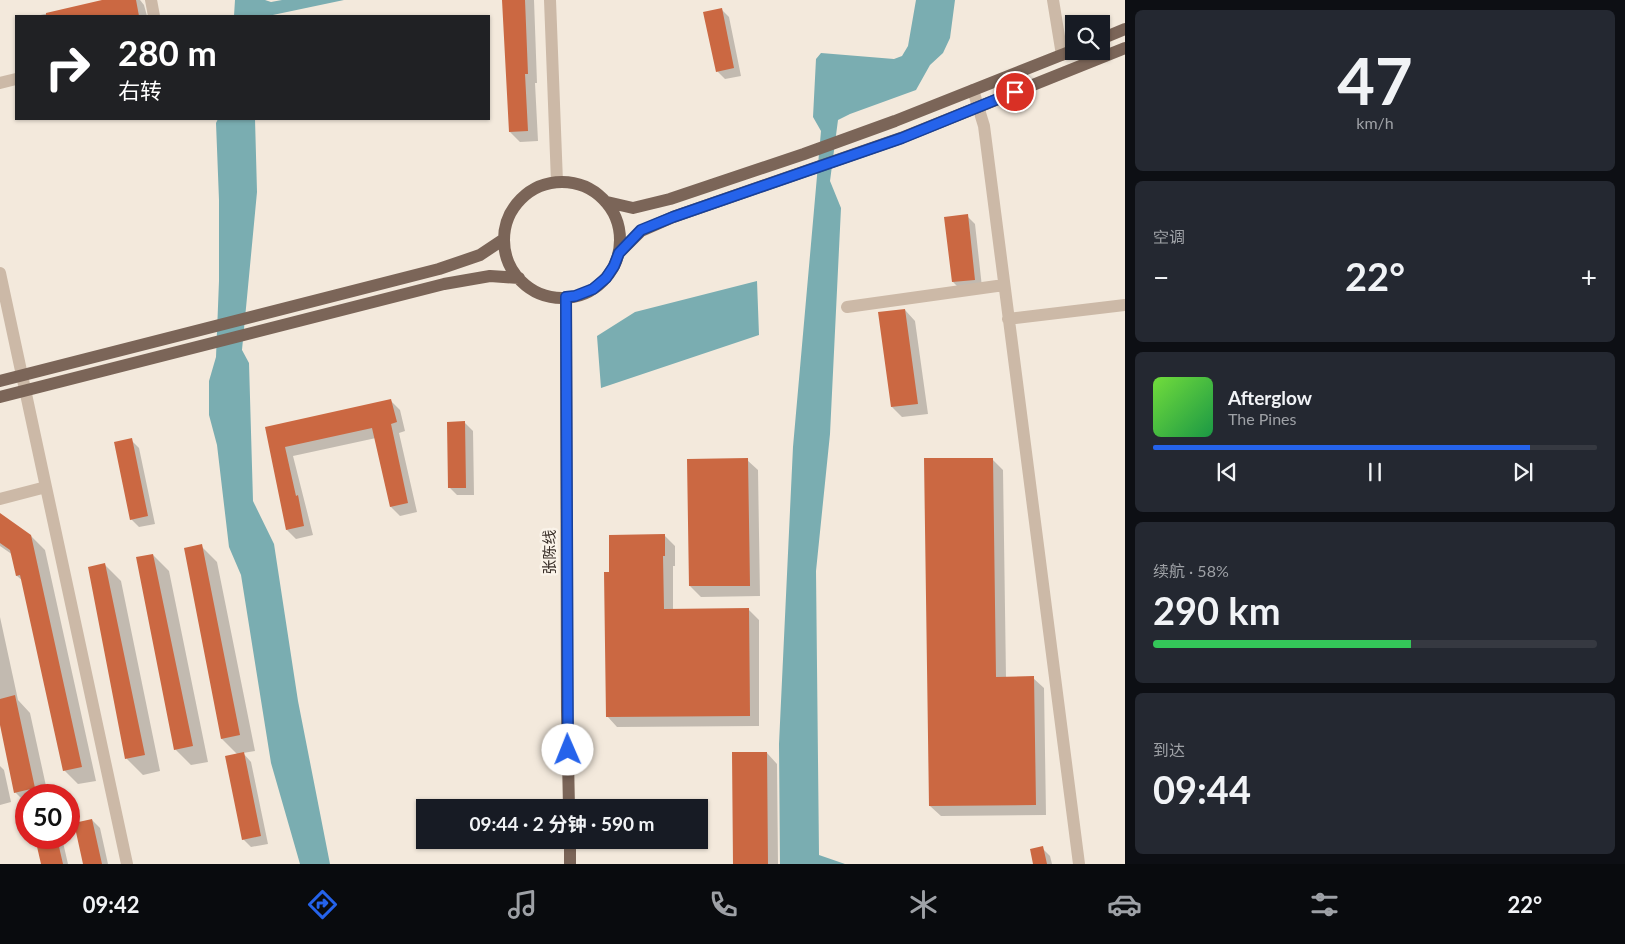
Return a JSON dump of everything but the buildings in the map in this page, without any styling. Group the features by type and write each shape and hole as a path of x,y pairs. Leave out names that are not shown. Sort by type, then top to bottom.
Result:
{"main road":[{"path":"1110,35 1125,29"},
{"path":"619,253 641,230 673,217 902,138 1125,48"},
{"path":"606,202 633,208 670,199 895,121 1065,53"},
{"path":"570,182 587,187 606,202 617,219 620,238 619,253 614,266 606,278 593,289 575,296 566,297 555,297 539,293 525,284 507,258 504,239 508,219 518,202 529,192 542,185 570,182"},
{"path":"0,381 460,262 480,255 504,239"},
{"path":"0,398 444,284 490,276 520,278"},
{"name":"张陈线","path":"566,297 569,799"},
{"path":"570,849 570,864"}],"street":[{"path":"151,0 154,15"},
{"path":"550,0 557,182"},
{"path":"1053,0 1065,42"},
{"path":"0,83 15,79"},
{"path":"973,90 984,126 1079,864"},
{"path":"0,273 127,864"},
{"path":"847,306 1004,285"},
{"path":"1008,319 1125,305"},
{"path":"0,499 46,488"}],"water":[{"path":"235,0 265,0 271,2 282,0 344,0 273,15 234,15"},
{"path":"916,0 955,0 950,38 943,53 930,65 916,90 838,120 830,181 841,208 830,434 816,571 819,855 845,864 780,864 779,744 793,447 821,131 813,117 816,59 821,53 894,59 902,56 908,46"},
{"path":"218,120 255,120 257,192 242,350 249,363 253,501 274,544 298,701 330,864 300,864 271,763 241,575 229,547 217,445 209,415 209,381 216,357 219,281 219,200 216,123"},
{"path":"757,281 759,335 601,388 597,336 635,312"}],"route":[{"path":"568,750 566,297 575,296 593,289 606,278 614,266 619,253 641,230 673,217 811,171 902,138 1015,92"}]}
